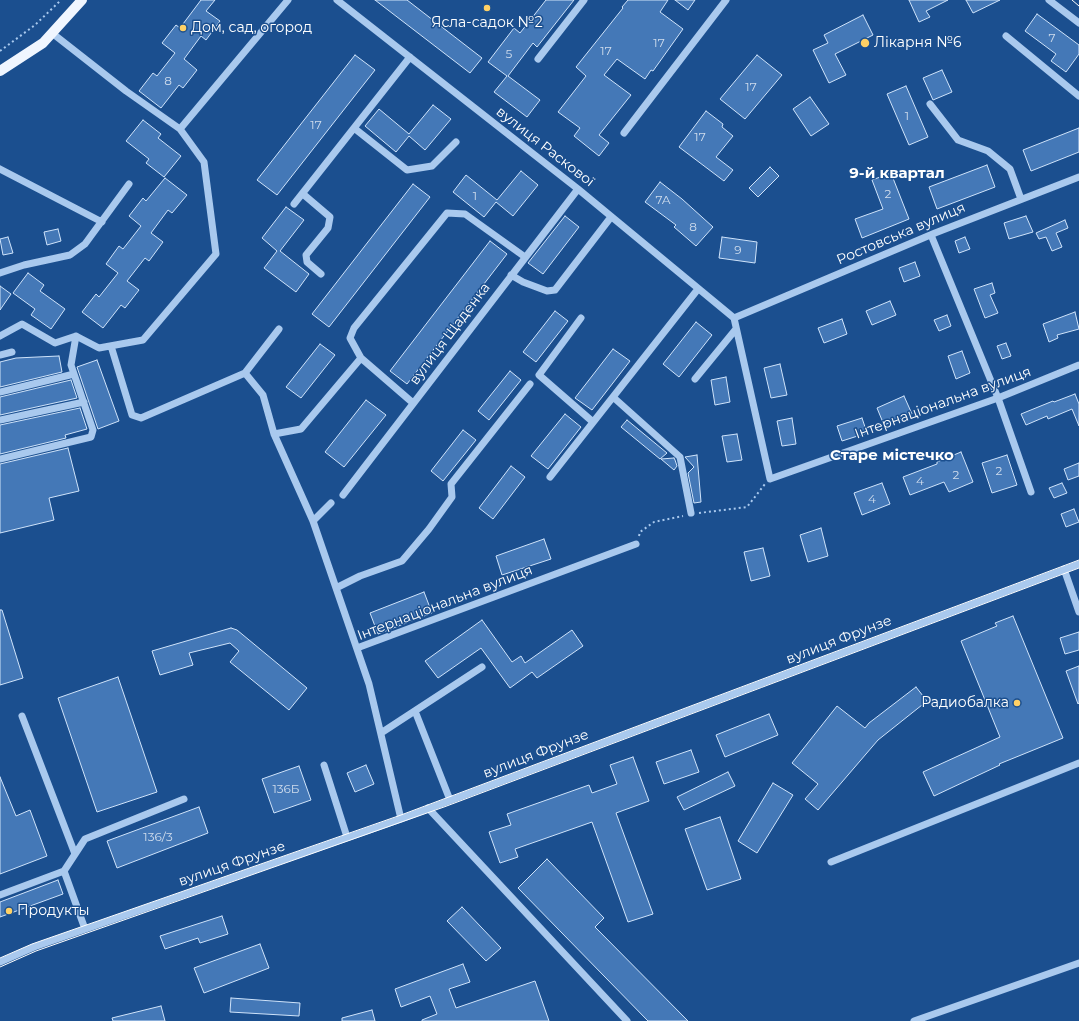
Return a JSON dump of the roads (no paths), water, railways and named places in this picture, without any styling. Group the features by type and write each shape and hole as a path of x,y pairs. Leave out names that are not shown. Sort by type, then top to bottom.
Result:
{"main road":[{"path":"0,71 43,43 82,0"}],"street":[{"path":"180,129 288,0"},
{"name":"вулиця Раскової","path":"337,0 578,188 734,318"},
{"path":"538,59 584,0"},
{"path":"624,133 726,0"},
{"path":"1048,0 1079,24"},
{"path":"0,336 22,324 55,343 76,336 99,348 143,340 216,254 204,162 180,129 126,91 52,34"},
{"path":"1006,36 1079,96"},
{"path":"294,204 410,57"},
{"path":"930,104 958,140 988,151 1010,169 1021,199"},
{"path":"354,128 407,170 432,166 456,142"},
{"path":"0,169 102,222"},
{"name":"Ростовська вулиця","path":"734,318 931,235 1079,177"},
{"path":"0,273 24,265 70,255 85,244 129,184"},
{"name":"вулиця Щаденка","path":"343,495 578,188"},
{"path":"303,194 330,218 328,228 306,256 307,262 321,274"},
{"path":"413,403 361,358 350,338 354,328 447,213 465,214 525,257"},
{"path":"511,275 523,282 547,291 555,290 612,217"},
{"path":"931,235 998,398 1031,492"},
{"path":"550,477 698,289"},
{"path":"581,318 539,375 593,422"},
{"path":"695,379 736,329 734,318"},
{"path":"111,346 132,414 141,418 245,373 279,329"},
{"name":"Інтернаціональна вулиця","path":"736,329 770,479 998,398 1079,365"},
{"path":"0,459 91,437 93,430 72,365 76,336"},
{"path":"0,355 12,352"},
{"path":"274,434 300,429 361,358"},
{"path":"245,373 262,395 274,434 313,521 357,648"},
{"path":"0,392 74,374"},
{"path":"336,588 360,576 402,561 429,529 452,497 451,484 530,384"},
{"path":"613,397 680,458 691,513"},
{"path":"0,420 84,402"},
{"path":"313,521 331,504"},
{"name":"Інтернаціональна вулиця","path":"401,819 369,684 357,648 636,544"},
{"name":"вулиця Фрунзе","path":"0,962 34,947 401,819 1079,564"},
{"path":"1064,569 1079,612"},
{"path":"381,733 482,667"},
{"path":"415,711 450,800"},
{"path":"22,716 75,854"},
{"path":"831,862 1079,763"},
{"path":"324,765 347,837"},
{"path":"0,895 64,871 85,839 184,799"},
{"path":"428,808 627,1021"},
{"path":"64,871 85,929"},
{"path":"914,1021 1079,963"}],"tram line":[{"path":"1072,0 1079,6"},
{"path":"0,958 32,944 401,815 1079,560"},
{"path":"0,967 36,951 444,807 1079,568"}],"place":[{"name":"Ясла-садок №2","path":"487,8"},
{"name":"Дом, сад, огород","path":"183,28"},
{"name":"Лікарня №6","path":"865,43"},
{"name":"Радиобалка","path":"1017,703"},
{"name":"Продукты","path":"9,911"}],"district":[{"name":"9-й квартал","path":"897,174"},
{"name":"Старе містечко","path":"892,456"}]}
